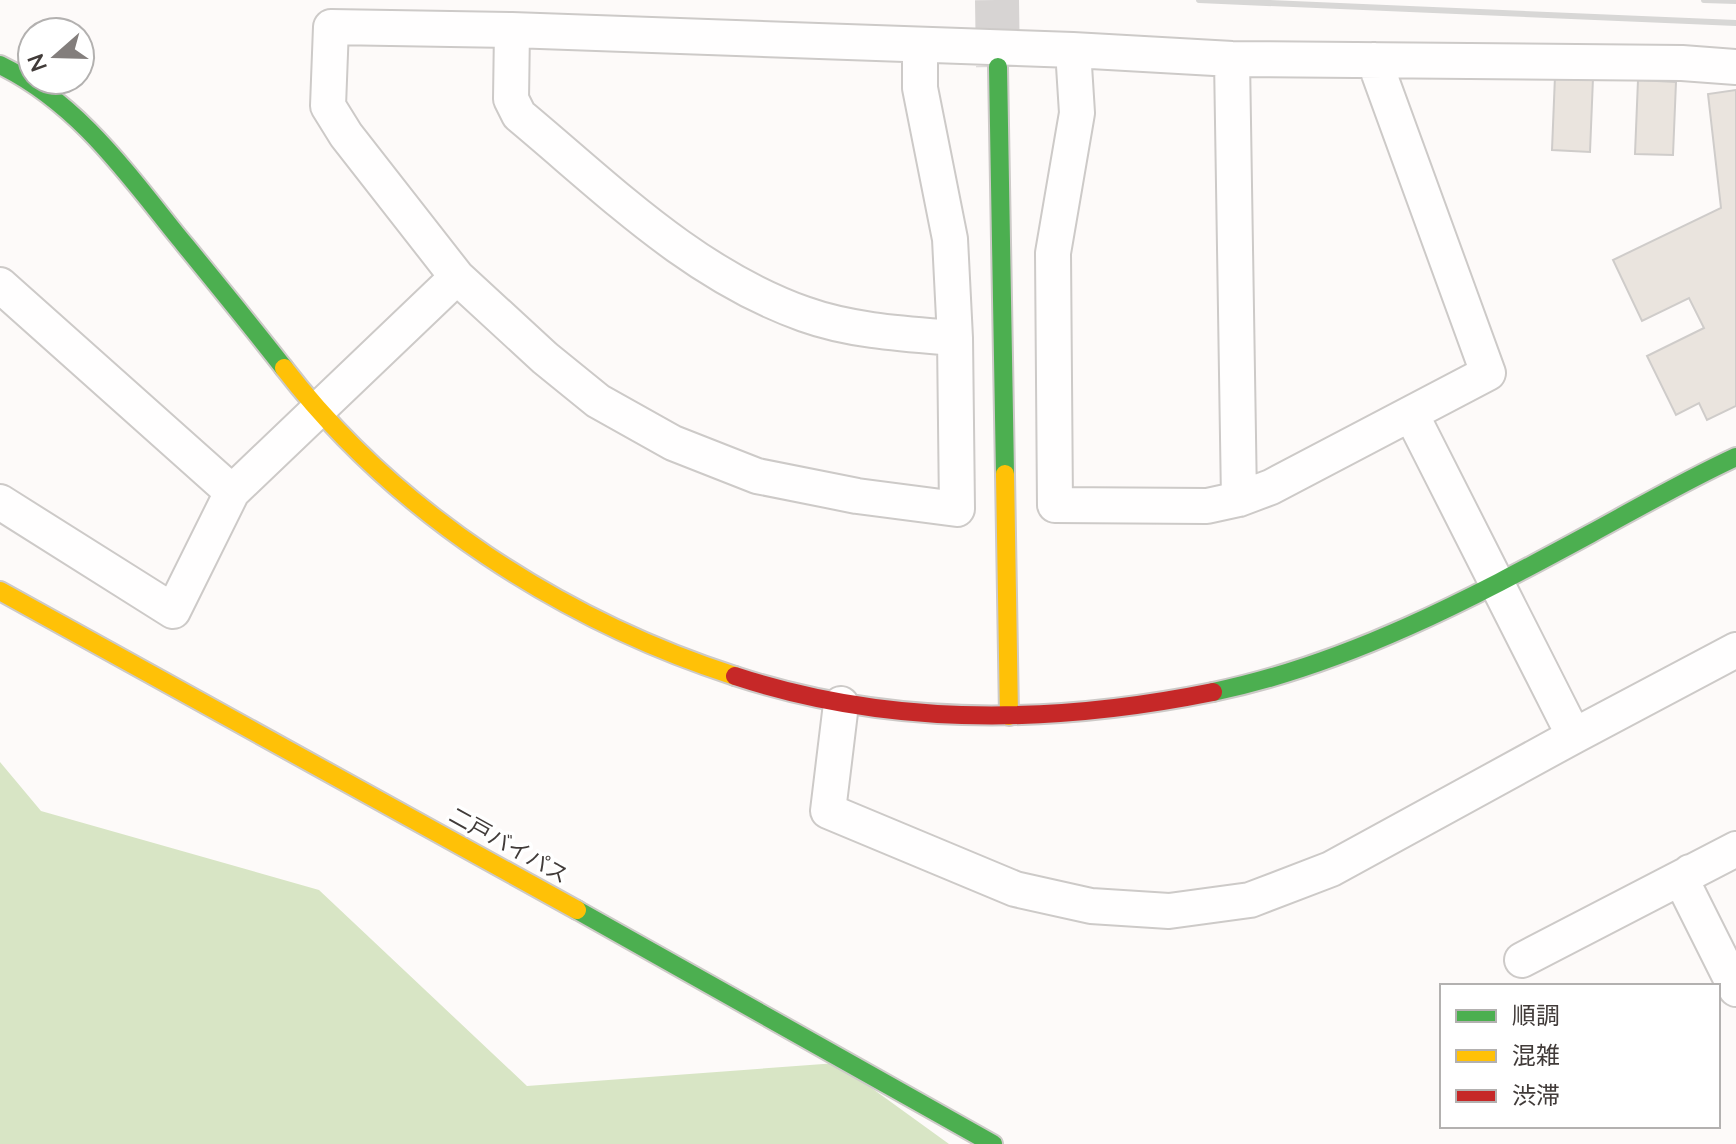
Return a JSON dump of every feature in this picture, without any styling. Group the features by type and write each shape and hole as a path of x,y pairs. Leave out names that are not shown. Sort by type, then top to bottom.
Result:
{"main road":[{"path":"0,65 46,92 106,147 319,411 371,463 440,523 545,593 614,629 744,679 841,704 921,714 1009,716 1143,706 1242,687 1373,642 1498,583 1736,457"},
{"path":"998,67 1009,716"},
{"name":"二戸バイパス","path":"0,591 993,1144"}],"street":[{"path":"920,46 920,88 950,239 955,338 957,509 857,496 757,476 673,443 598,401 545,358 457,277 346,135 328,106 331,27 512,30 1073,50 1232,59 1682,63 1736,67"},
{"path":"512,30 511,99 519,115 676,246 738,286 806,315 888,333 955,338"},
{"path":"1073,50 1077,113 1053,253 1055,505 1207,506 1239,499 1271,487 1488,373 1374,60"},
{"path":"1232,59 1239,499"},
{"path":"0,502 173,611 232,492 457,277"},
{"path":"0,285 232,492"},
{"path":"1411,414 1574,736"},
{"path":"841,704 828,811 1015,889 1091,906 1169,911 1250,900 1331,869 1736,650"},
{"path":"1522,960 1736,849"},
{"path":"1690,872 1684,885 1736,989"}],"green space":[{"path":"0,762 41,811 319,890 527,1086 837,1063 949,1144 0,1144"}],"building":[{"path":"1555,76 1593,78 1590,152 1552,150"},
{"path":"1638,80 1676,82 1673,155 1635,154"},
{"path":"1736,90 1736,406 1707,420 1699,403 1676,415 1647,356 1704,328 1689,298 1642,321 1613,260 1721,208 1708,94"}],"tunnel":[{"path":"997,0 998,67"}],"railway":[{"path":"1199,0 1736,23"},
{"path":"1704,0 1736,1"}],"traffic: fast":[{"path":"0,65 52,98 97,139 284,368"},
{"path":"998,67 1005,474"},
{"path":"1213,692 1312,665 1407,627 1736,457"},
{"path":"577,910 993,1144"}],"traffic: slow":[{"path":"284,368 328,421 377,469 430,514 487,555 607,625 735,676"},
{"path":"1005,474 1009,716"},
{"path":"0,591 577,910"}],"traffic: jam":[{"path":"735,676 794,693 853,705 973,715 1093,710 1213,692"}]}
